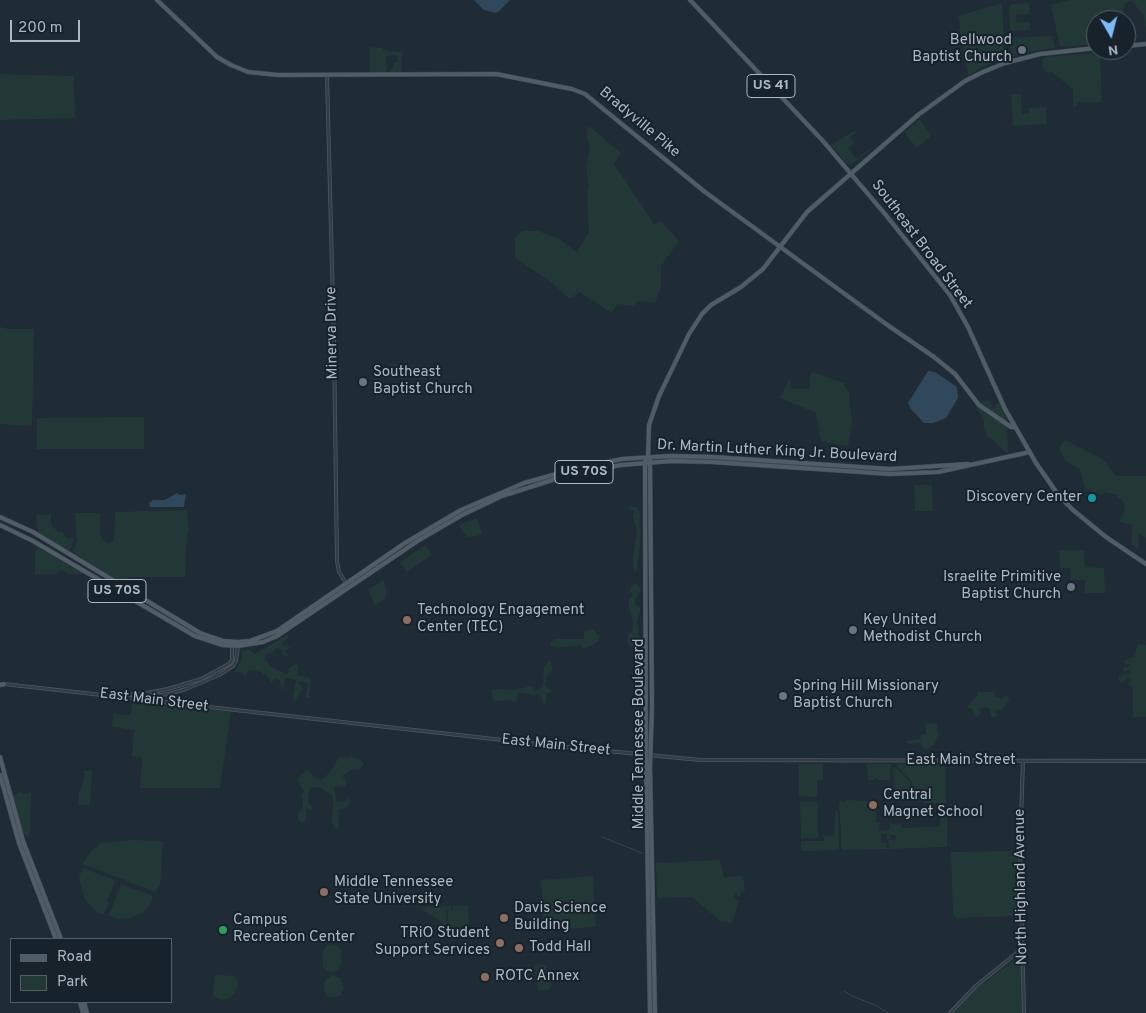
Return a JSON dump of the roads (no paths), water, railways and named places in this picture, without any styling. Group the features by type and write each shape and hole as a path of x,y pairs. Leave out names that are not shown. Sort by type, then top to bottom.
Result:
{"main road":[{"name":"Bradyville Pike","path":"157,0 217,57 248,72 265,75 500,74 582,92 594,99 682,174 886,324 934,357 955,374 979,405 1011,427 1015,427"},
{"name":"Southeast Broad Street","path":"690,0 823,141 955,304 968,327 1015,427 1066,504 1106,537 1146,564"},
{"path":"645,462 648,457 648,431 653,410 695,324 711,305 763,269 807,212 900,129 943,95 983,72 1031,56 1086,49"},
{"name":"Dr. Martin Luther King Jr. Boulevard","path":"0,526 34,541 195,636 208,641 238,644 264,642 278,636 462,514 502,496 565,476 645,462 713,462 890,474 938,472 1030,452"},
{"path":"648,457 652,462"},
{"name":"Dr. Martin Luther King Jr. Boulevard","path":"238,644 277,631 432,526 461,510 524,483 578,468 622,459 648,457 713,457 890,469 973,465"},
{"name":"Middle Tennessee Boulevard","path":"645,462 650,1013"},
{"name":"Middle Tennessee Boulevard","path":"652,462 652,707 648,756 655,1013"},
{"name":"Dr. Martin Luther King Jr. Boulevard","path":"0,517 34,532 183,624 212,638 232,644"},
{"path":"0,757 23,842 61,938"},
{"path":"0,775 19,843 56,938"}],"street":[{"name":"Minerva Drive","path":"327,75 337,561 339,572 349,588"},
{"path":"134,698 184,685 222,668 232,660 232,644"},
{"path":"116,696 146,695 186,689 222,674 233,666 236,661 238,644"},
{"name":"East Main Street","path":"1,684 648,756 700,760 1146,760"},
{"path":"146,695 158,701"},
{"name":"North Highland Avenue","path":"1023,761 1020,847 1024,1013"},
{"path":"950,1013 976,986 1023,948"}],"water":[{"path":"474,0 510,0 495,13 484,10"},
{"path":"928,371 935,372 957,387 958,398 946,418 933,423 924,423 908,403"},
{"path":"177,493 179,495 186,494 184,507 150,507 149,503 153,500 165,500"}],"waterway":[{"path":"602,837 642,853"},
{"path":"844,991 888,1013"}],"place":[{"name":"Bellwood Baptist Church","path":"1022,50"},
{"name":"Southeast Baptist Church","path":"363,382"},
{"name":"Discovery Center","path":"1092,498"},
{"name":"Israelite Primitive Baptist Church","path":"1071,587"},
{"name":"Technology Engagement Center (TEC)","path":"407,620"},
{"name":"Key United Methodist Church","path":"853,630"},
{"name":"Spring Hill Missionary Baptist Church","path":"783,696"},
{"name":"Central Magnet School","path":"873,805"},
{"name":"Middle Tennessee State University","path":"324,892"},
{"name":"Davis Science Building","path":"504,918"},
{"name":"Campus Recreation Center","path":"223,930"},
{"name":"TRiO Student Support Services","path":"500,943"},
{"name":"Todd Hall","path":"519,948"},
{"name":"ROTC Annex","path":"485,977"}]}
